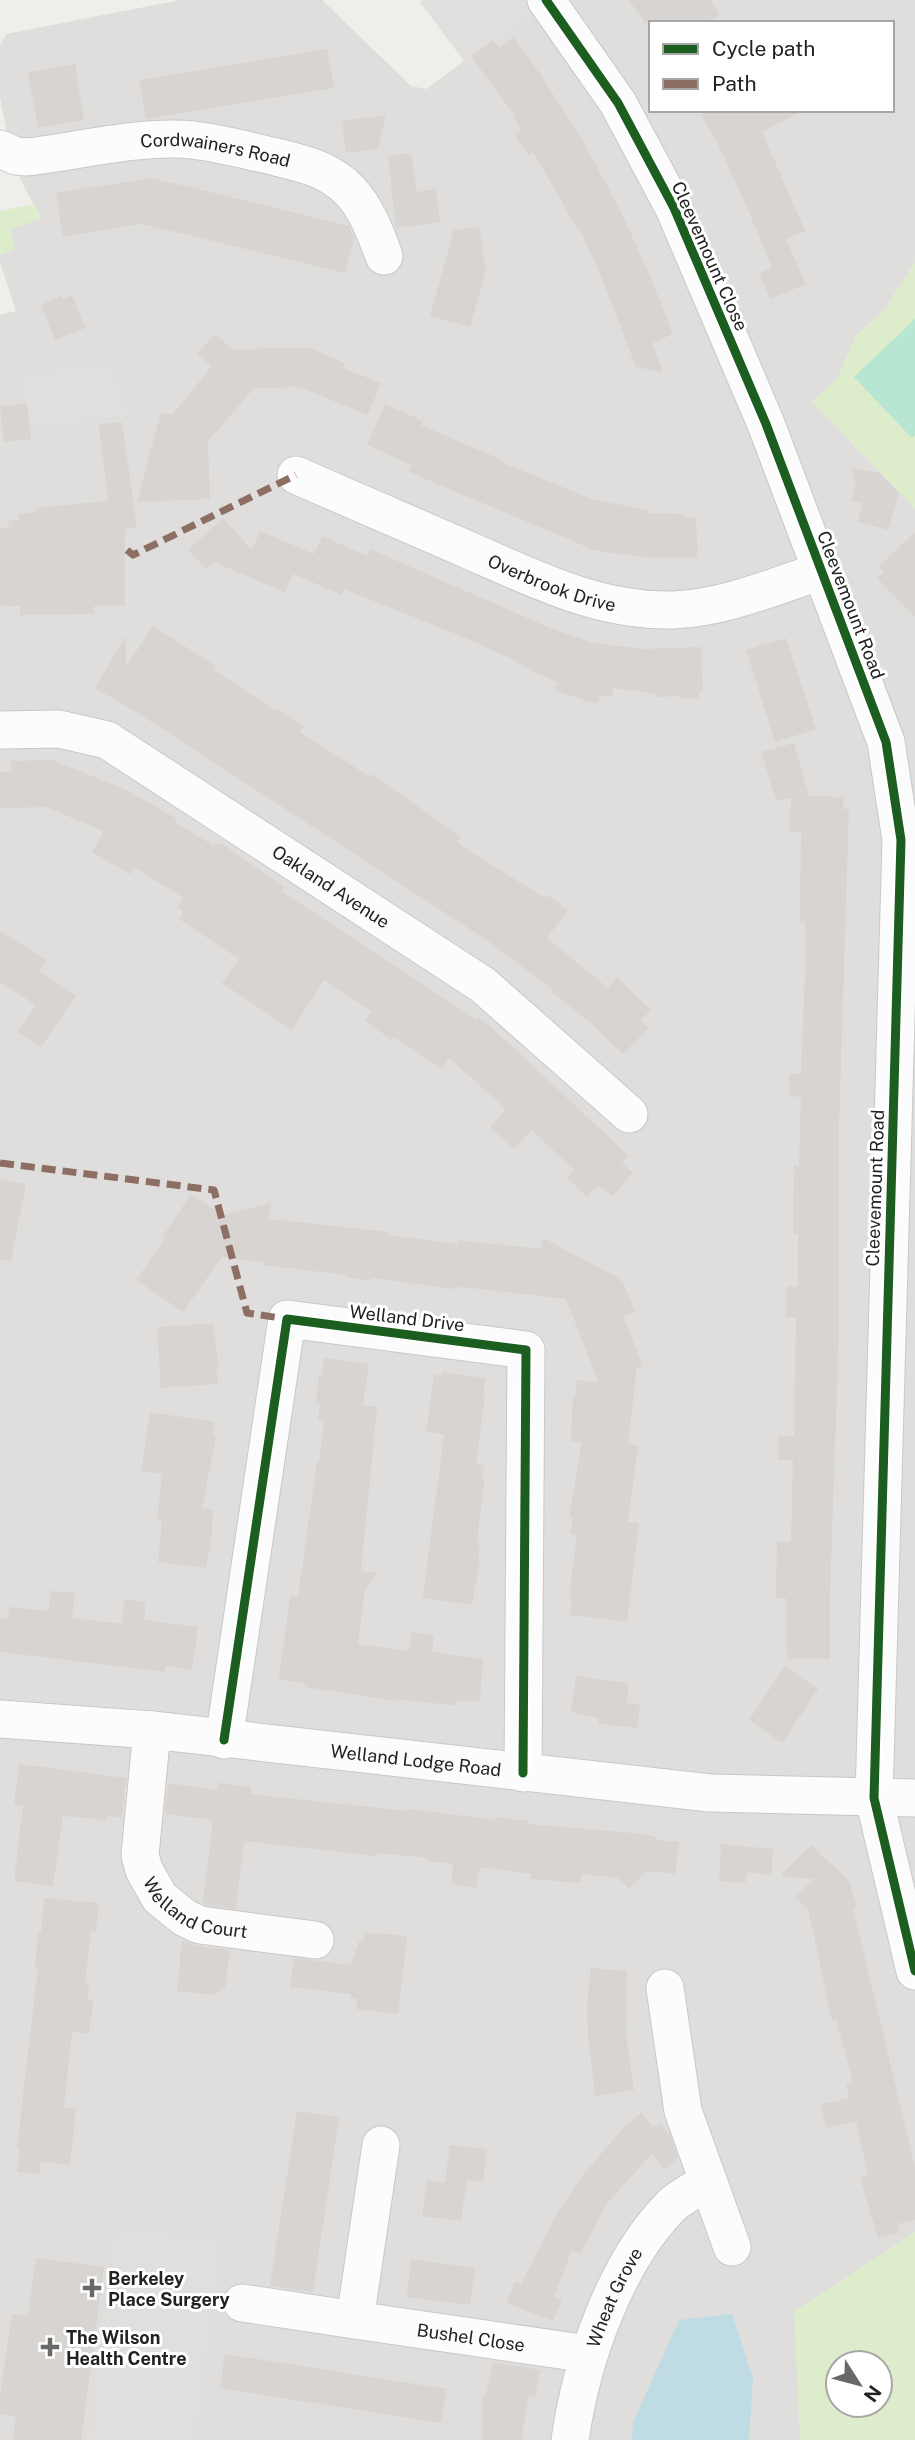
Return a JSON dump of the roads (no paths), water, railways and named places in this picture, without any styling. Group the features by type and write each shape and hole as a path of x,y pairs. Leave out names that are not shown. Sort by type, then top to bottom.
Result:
{"street":[{"name":"Cleevemount Close","path":"546,0 618,103 674,208 766,424"},
{"name":"Cordwainers Road","path":"0,149 16,156 27,156 152,141 191,140 296,162 326,172 350,191 366,215 384,256"},
{"name":"Cleevemount Road","path":"766,424 886,742 901,840 906,924 874,1797 915,1970"},
{"name":"Overbrook Drive","path":"296,475 566,592 615,606 674,610 707,606 821,571"},
{"name":"Oakland Avenue","path":"0,730 59,729 107,740 483,985 629,1114"},
{"path":"886,742 915,770"},
{"name":"Welland Drive","path":"224,1740 287,1319 526,1350 523,1773"},
{"name":"Welland Lodge Road","path":"0,1719 152,1730 710,1793 915,1798"},
{"name":"Welland Court","path":"152,1730 140,1855 144,1870 160,1898 185,1919 200,1925 315,1940"},
{"path":"665,1988 682,2111 732,2247"},
{"path":"355,2320 381,2145"},
{"name":"Wheat Grove","path":"570,2440 577,2396 588,2354 623,2274 646,2238 673,2204 708,2181"},
{"name":"Bushel Close","path":"242,2303 588,2354"}],"water":[{"path":"732,2314 753,2378 749,2440 632,2440 633,2423 679,2320"}],"place":[{"name":"Berkeley Place Surgery","path":"92,2288"},
{"name":"The Wilson Health Centre","path":"50,2347"}]}
